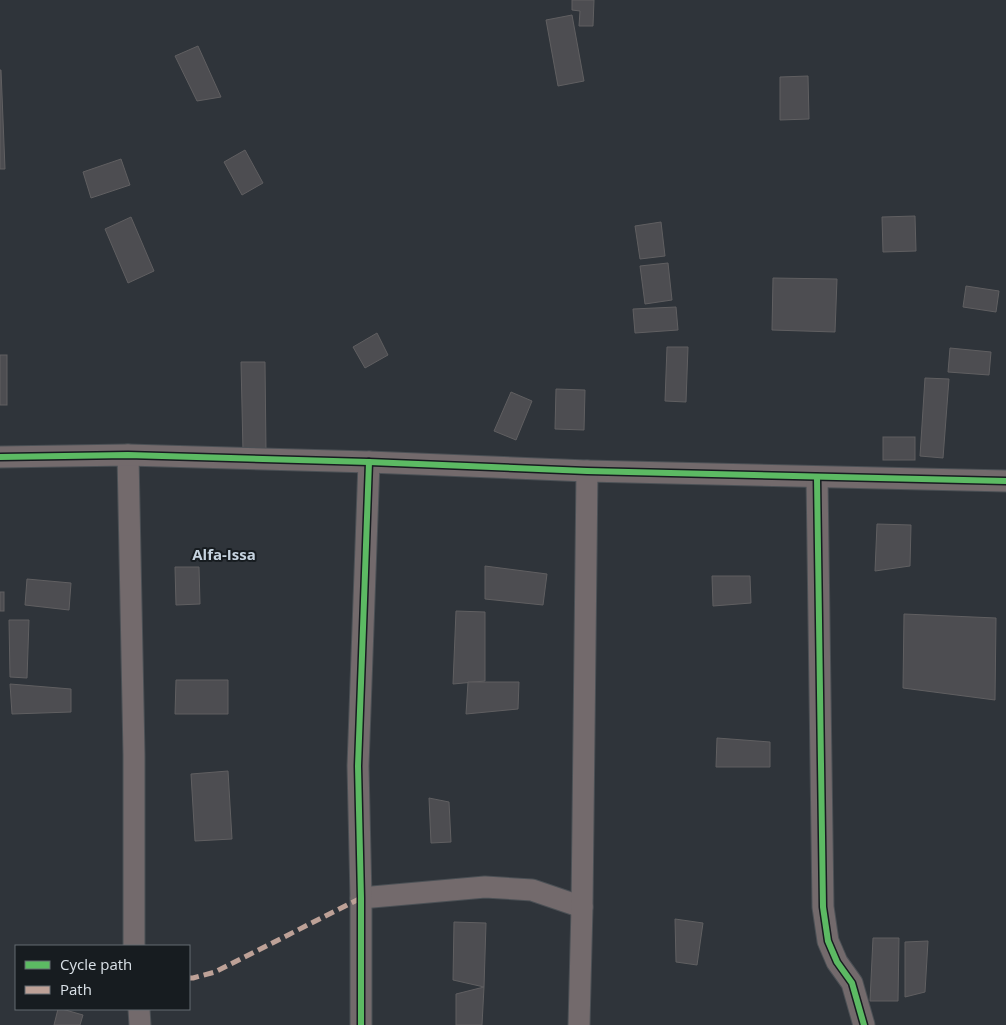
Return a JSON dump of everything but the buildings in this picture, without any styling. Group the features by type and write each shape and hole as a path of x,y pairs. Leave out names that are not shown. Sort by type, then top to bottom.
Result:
{"street":[{"path":"128,455 134,755 134,945"},
{"path":"0,457 128,455 587,471 1006,481"},
{"path":"361,1025 358,766 369,462"},
{"path":"579,1025 587,471"},
{"path":"816,477 823,907 828,942 837,962 852,983 864,1025"},
{"path":"361,898 485,887 532,890 582,907"},
{"path":"138,1010 140,1025"}],"marked path":[{"path":"190,978 215,972 361,898"}],"cycle path":[{"path":"0,457 128,455 587,471 1006,481"},
{"path":"361,1025 358,766 369,462"},
{"path":"817,477 823,907 828,941 837,962 852,983 864,1025"}],"district":[{"name":"Alfa-Issa","path":"224,554"}]}
